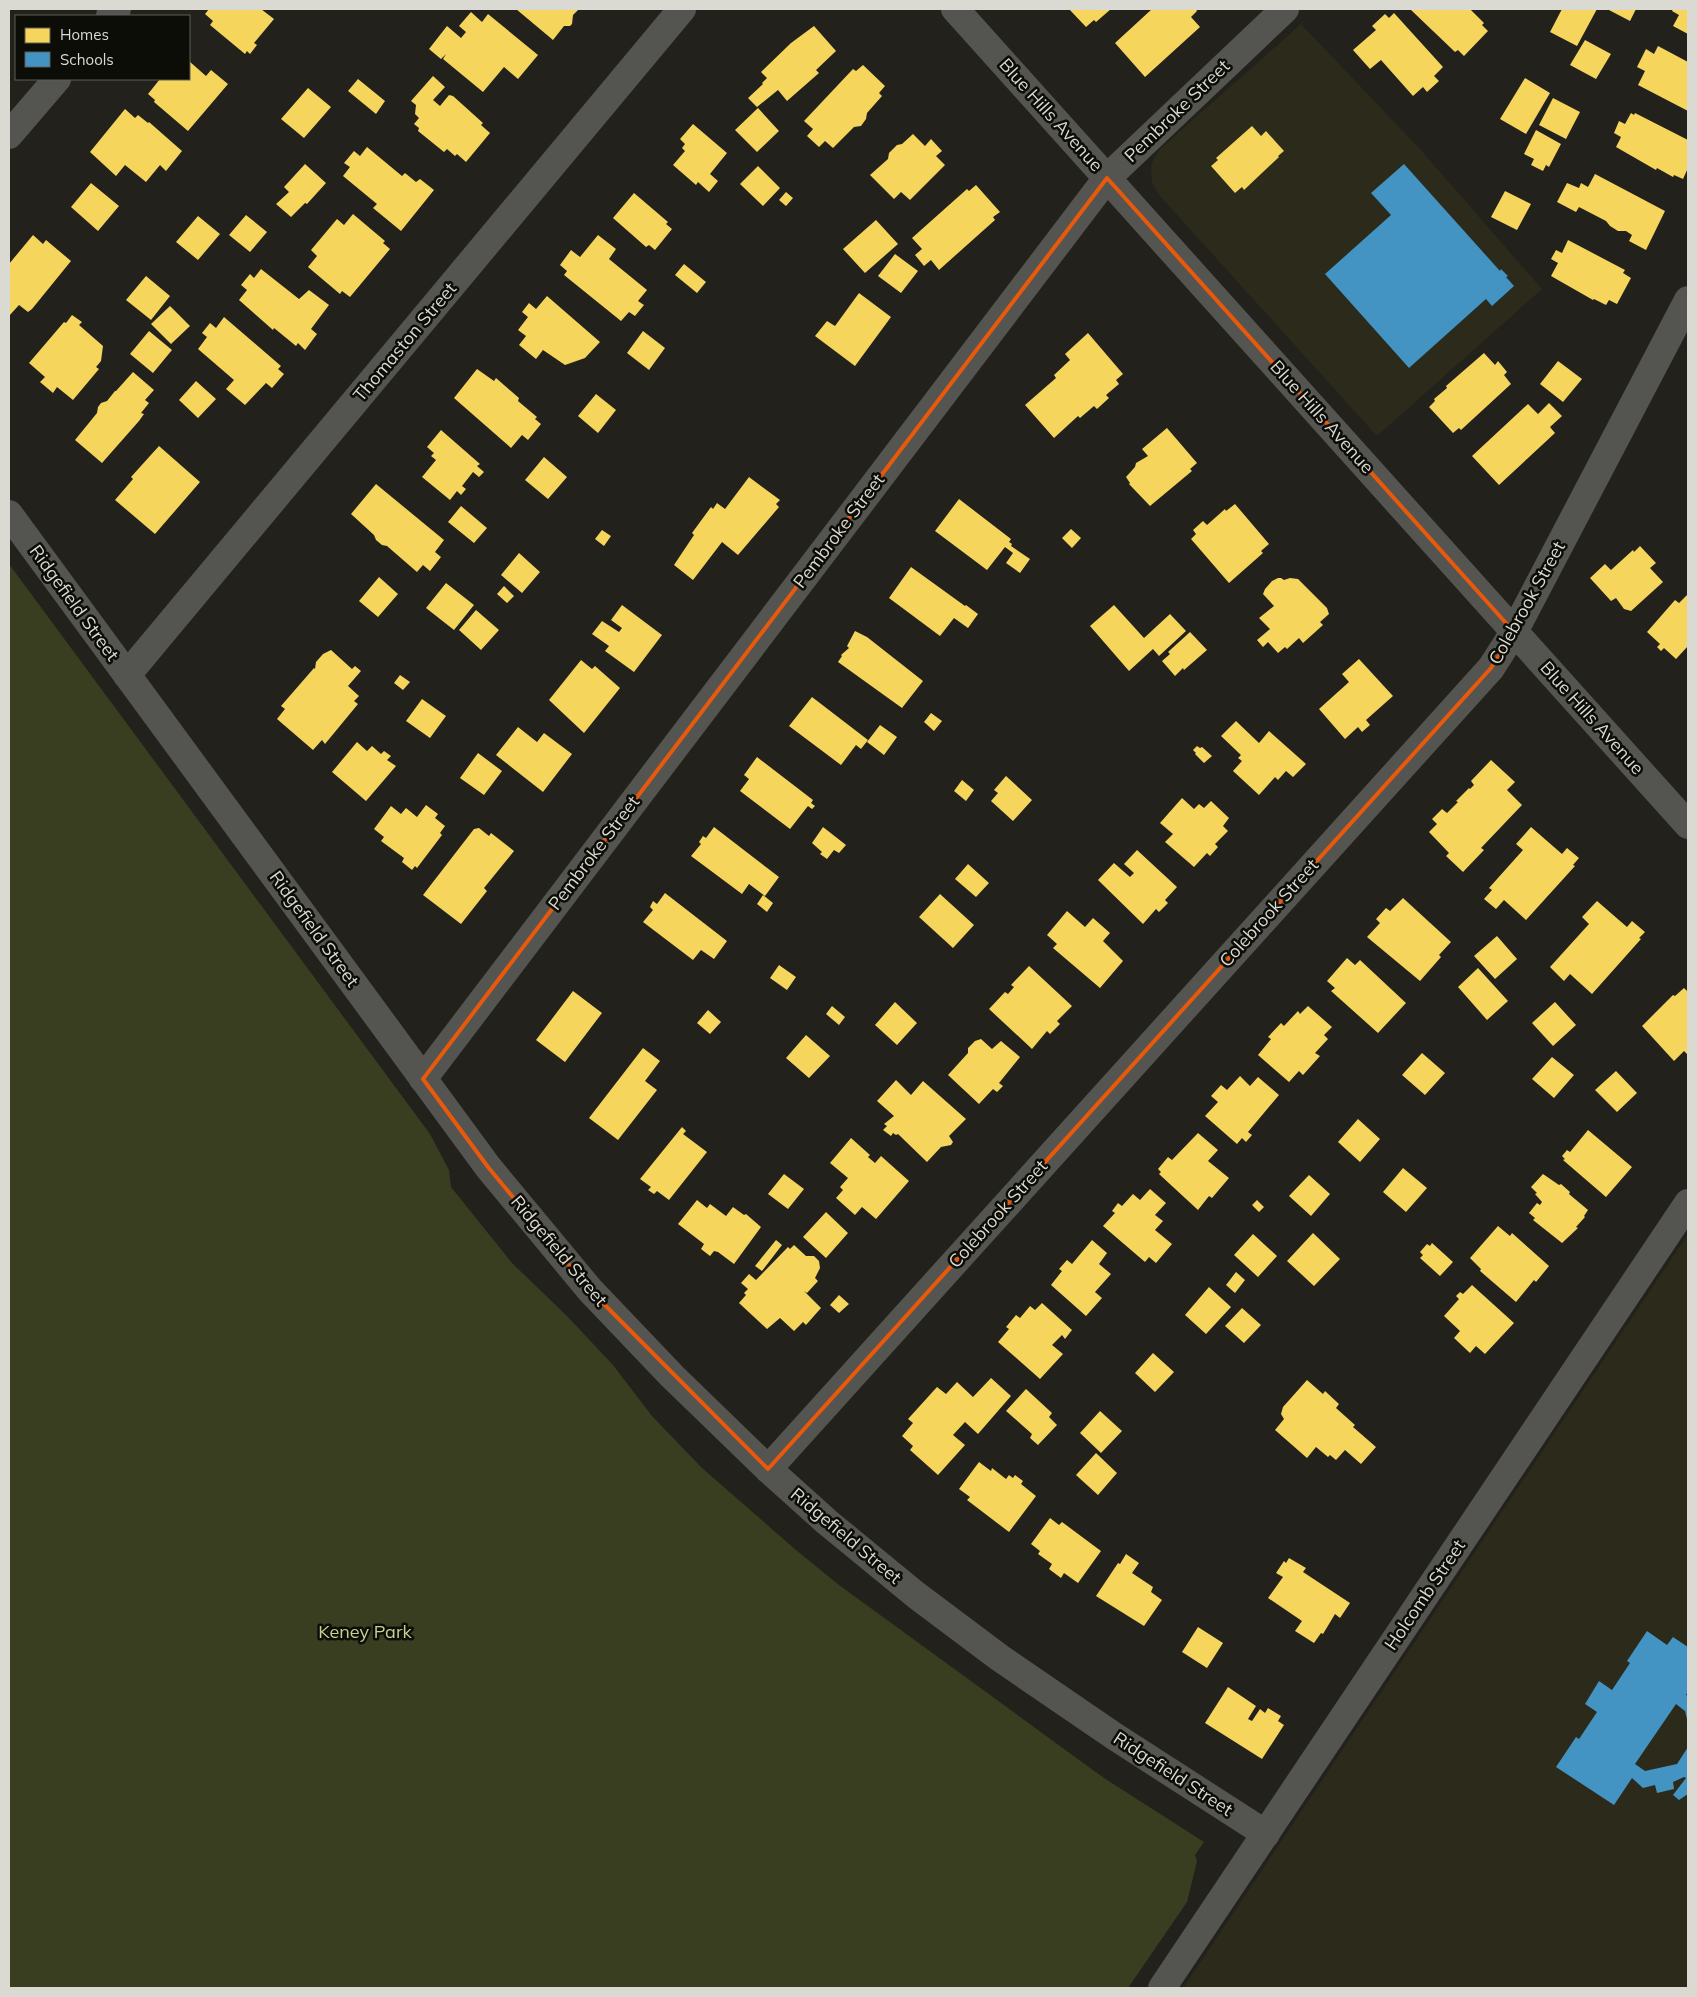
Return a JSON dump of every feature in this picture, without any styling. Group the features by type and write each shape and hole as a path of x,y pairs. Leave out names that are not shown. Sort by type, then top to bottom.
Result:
{"street":[{"name":"Thomaston Street","path":"127,675 682,9"},
{"name":"Blue Hills Avenue","path":"955,9 1688,825"},
{"name":"Pembroke Street","path":"423,1079 1107,178 1285,9"},
{"path":"9,135 56,80"},
{"name":"Colebrook Street","path":"768,1469 1491,668 1514,632 1688,300"},
{"name":"Ridgefield Street","path":"9,514 488,1167 590,1290 672,1376 768,1469 827,1522 894,1577 1000,1658 1114,1736 1266,1834"},
{"name":"Holcomb Street","path":"1162,1988 1688,1203"}],"highlighted area":[{"path":"1107,178 1514,632 1491,668 768,1469 590,1290 488,1167 423,1079"}],"shaded area":[{"path":"1301,24 1420,149 1542,289 1377,436 1159,195 1152,182 1151,168 1153,160 1161,148"},
{"path":"1688,1234 1688,1988 1183,1988 1564,1419"}],"green space":[{"name":"Keney Park","path":"9,564 430,1134 449,1170 451,1187 512,1263 567,1316 613,1365 652,1416 702,1468 839,1585 1104,1778 1204,1842 1195,1855 1197,1861 1187,1902 1128,1988 9,1988"}],"building: Homes":[{"path":"209,9 261,9 274,19 254,43 257,45 250,54 247,51 245,54 210,25 213,21 205,14"},
{"path":"516,9 579,9 573,15 572,24 564,26 553,40"},
{"path":"1069,9 1111,9 1096,22 1094,20 1086,27"},
{"path":"1152,9 1196,9 1197,11 1191,17 1200,27 1145,77 1115,43"},
{"path":"1410,9 1470,9 1484,23 1482,25 1488,31 1464,56 1458,50 1455,52"},
{"path":"1562,9 1597,9 1577,46 1550,32"},
{"path":"1607,9 1636,9 1630,21"},
{"path":"1673,9 1688,9 1688,34 1673,26 1679,15 1672,11"},
{"path":"471,12 482,22 488,14 538,55 518,79 504,67 483,92 443,59 446,54 441,59 429,49 447,26 461,38 466,32 459,26"},
{"path":"1394,13 1443,67 1434,76 1439,81 1427,92 1423,87 1413,96 1381,60 1370,69 1353,50 1376,30 1372,26 1385,14 1389,18"},
{"path":"814,26 836,51 816,70 819,73 787,101 778,90 757,107 748,98 767,78 761,72 791,43"},
{"path":"1585,40 1611,54 1596,79 1570,65"},
{"path":"1658,46 1688,62 1688,111 1638,85 1645,71 1637,67 1646,49 1654,54"},
{"path":"190,62 206,76 211,70 228,84 188,131 154,102 155,100 148,94 159,80 190,80"},
{"path":"863,65 885,86 879,93 882,96 867,113 866,119 861,126 854,127 833,148 825,141 819,147 807,136 813,129 804,121 853,69 856,71"},
{"path":"433,76 445,87 433,100 440,106 449,95 453,96 483,123 481,125 490,133 466,162 457,154 455,156 447,149 444,152 418,131 419,128 414,124 419,118 415,114 416,105 411,101"},
{"path":"1525,78 1550,93 1526,134 1500,119"},
{"path":"358,79 385,101 376,114 348,91"},
{"path":"308,88 331,107 304,138 281,119"},
{"path":"1553,98 1580,112 1566,139 1539,125"},
{"path":"758,108 779,131 757,152 735,130"},
{"path":"125,109 135,118 138,115 149,122 182,151 166,171 160,165 146,182 125,165 116,176 90,152"},
{"path":"1631,113 1634,115 1635,113 1688,140 1688,168 1683,179 1674,175 1673,177 1657,168 1656,170 1616,147 1621,137 1614,133 1619,121 1625,124"},
{"path":"693,124 727,153 710,174 718,181 709,192 698,182 696,185 673,165 685,151 682,148 685,144 680,139"},
{"path":"1252,126 1261,136 1266,131 1284,151 1244,190 1242,187 1235,193 1211,166 1218,160 1216,158"},
{"path":"1536,130 1561,144 1549,167 1546,165 1543,171 1531,165 1534,159 1524,154"},
{"path":"913,134 925,146 931,139 942,151 936,156 945,165 910,200 901,192 894,199 870,175 888,159 889,153 897,145 902,144"},
{"path":"367,147 402,176 405,173 416,182 420,179 434,190 401,231 373,208 377,204 343,176 350,167 344,163 354,151 360,156"},
{"path":"305,164 326,183 307,204 305,203 291,217 276,204 289,192 284,187"},
{"path":"758,166 780,188 763,206 740,184"},
{"path":"1595,174 1665,211 1646,250 1629,241 1632,235 1626,231 1618,231 1606,221 1579,207 1576,212 1557,202 1567,183 1579,188 1581,183 1588,187"},
{"path":"91,183 119,206 98,231 71,207"},
{"path":"976,185 1000,212 993,217 995,220 939,270 931,260 924,266 915,255 922,249 912,238 967,189 969,191"},
{"path":"1505,191 1531,204 1517,230 1491,217"},
{"path":"786,192 793,198 786,206 779,200"},
{"path":"634,193 668,222 666,224 672,229 655,250 649,245 646,247 613,218"},
{"path":"353,214 385,241 383,243 390,249 350,297 342,291 340,294 308,267 317,256 311,250 337,219 344,225"},
{"path":"246,215 267,232 250,252 229,235"},
{"path":"198,216 220,234 198,260 176,242"},
{"path":"876,220 898,244 865,273 843,249"},
{"path":"33,235 43,244 46,240 71,261 32,309 28,312 19,305 9,316 9,264"},
{"path":"598,235 616,249 609,259 647,290 638,301 644,305 635,316 629,312 621,321 564,275 567,271 560,265 571,250 580,257"},
{"path":"1568,240 1625,270 1623,273 1631,278 1617,304 1609,300 1606,305 1593,300 1551,276 1558,263 1551,259 1556,250 1562,253"},
{"path":"895,254 918,271 901,293 878,276"},
{"path":"684,264 706,282 697,293 675,275"},
{"path":"261,269 299,299 309,290 329,305 311,329 317,334 305,350 298,343 296,346 274,328 273,330 239,300 247,290 241,285 250,274 254,278"},
{"path":"146,276 170,296 151,320 126,300"},
{"path":"859,293 891,317 855,366 815,336 827,321 835,326"},
{"path":"547,296 600,342 585,358 565,365 543,350 536,359 519,345 526,336 518,330 528,317 522,312 529,303 536,309"},
{"path":"170,306 190,326 171,344 151,324"},
{"path":"72,315 82,322 79,325 103,346 101,361 96,367 99,369 73,400 57,387 53,393 40,382 45,377 29,363"},
{"path":"224,317 281,366 278,369 284,374 272,388 266,383 245,405 226,389 234,380 198,349 207,337 202,333 210,323 216,328"},
{"path":"149,331 172,350 153,373 130,354"},
{"path":"643,331 665,348 649,370 627,353"},
{"path":"1088,333 1123,374 1116,380 1119,384 1106,395 1109,398 1097,409 1094,406 1080,418 1078,416 1054,438 1025,405 1056,378 1054,375 1070,360 1065,354"},
{"path":"1484,353 1495,365 1498,361 1507,372 1504,375 1511,384 1461,430 1459,428 1453,433 1429,407 1435,401 1434,399 1447,388 1446,386"},
{"path":"1558,361 1582,379 1563,402 1540,384"},
{"path":"477,369 494,381 496,378 519,398 518,401 537,417 535,419 541,424 528,440 522,435 511,448 454,398"},
{"path":"133,372 154,390 145,400 149,403 141,413 144,414 102,463 75,440 97,413 101,403 107,401"},
{"path":"196,381 216,399 198,418 179,400"},
{"path":"596,394 616,410 598,433 578,416"},
{"path":"1549,403 1562,416 1550,427 1555,433 1499,485 1472,456 1528,404 1538,414"},
{"path":"1167,428 1197,463 1190,469 1192,471 1150,506 1129,484 1126,477 1135,467 1136,463 1148,456 1142,449"},
{"path":"441,430 480,464 477,466 484,472 479,477 473,472 462,486 466,489 461,495 457,491 450,500 422,477 436,460 431,456 434,453 427,447"},
{"path":"159,446 200,482 155,534 115,500 133,479 131,477"},
{"path":"544,457 567,477 548,499 525,480"},
{"path":"749,477 780,500 776,504 779,507 738,555 722,542 693,580 674,565 694,535 692,533 711,507 713,509 717,503 725,509"},
{"path":"376,484 444,540 435,552 441,557 430,571 423,565 417,572 387,546 382,545 376,540 374,535 351,514"},
{"path":"959,499 1011,539 1009,542 1012,544 1011,546 1030,559 1020,573 1006,563 1013,553 1005,547 987,570 935,531"},
{"path":"1235,504 1269,544 1261,551 1263,553 1229,583 1191,539 1196,534 1193,530 1203,521 1207,525 1225,509 1226,511"},
{"path":"461,506 487,528 474,543 448,522"},
{"path":"1071,529 1081,538 1072,548 1062,538"},
{"path":"602,530 611,536 604,546 595,539"},
{"path":"1640,546 1656,563 1650,568 1663,582 1631,611 1624,609 1616,598 1611,601 1590,578 1605,564 1611,570"},
{"path":"519,553 540,572 522,593 501,575"},
{"path":"911,567 978,614 968,628 954,618 940,636 889,598"},
{"path":"379,577 398,594 378,617 359,601"},
{"path":"1278,578 1284,580 1290,578 1298,579 1327,608 1329,614 1320,622 1323,625 1303,643 1299,638 1287,649 1285,647 1278,653 1268,642 1263,647 1257,640 1270,629 1259,618 1274,606 1263,594 1272,581"},
{"path":"446,583 474,605 454,630 426,608"},
{"path":"504,586 514,596 507,603 497,594"},
{"path":"1688,594 1688,646 1676,659 1664,648 1661,651 1657,647 1660,644 1647,632 1675,600 1679,603"},
{"path":"622,605 662,635 634,672 605,651 609,646 592,634 602,621 619,632 622,628 611,620"},
{"path":"1114,605 1144,638 1170,614 1186,631 1159,656 1153,649 1129,671 1090,626"},
{"path":"476,610 499,630 481,650 459,630"},
{"path":"855,631 867,637 923,681 902,708 838,662 841,655 849,648 847,646"},
{"path":"1190,632 1207,650 1175,676 1162,661 1170,654 1168,652"},
{"path":"331,650 352,669 355,666 361,671 348,686 359,696 354,701 358,704 325,744 322,740 313,750 277,719 285,709 281,706 315,669 316,662 323,654"},
{"path":"1359,659 1393,696 1366,720 1370,725 1362,732 1358,727 1345,739 1319,709 1349,682 1342,674"},
{"path":"581,660 592,669 595,666 620,688 584,733 549,700"},
{"path":"400,675 410,682 403,690 394,683"},
{"path":"812,697 868,740 861,749 856,745 841,765 789,726"},
{"path":"422,699 446,716 430,738 406,721"},
{"path":"931,713 942,721 934,731 924,722"},
{"path":"1236,721 1259,743 1269,731 1306,764 1293,777 1286,771 1278,780 1275,777 1259,795 1233,771 1242,761 1238,758 1241,755 1221,736"},
{"path":"880,725 897,737 884,755 867,742"},
{"path":"518,727 537,742 544,733 572,754 543,792 496,755"},
{"path":"357,742 367,751 372,746 381,754 384,751 391,756 387,760 396,766 366,801 332,772"},
{"path":"1197,746 1202,747 1212,756 1204,763 1193,750"},
{"path":"478,753 502,771 484,795 460,778"},
{"path":"757,757 813,800 811,803 815,806 812,809 808,806 790,829 740,791 749,779 744,775"},
{"path":"1491,760 1515,782 1507,790 1522,805 1481,848 1484,850 1463,872 1446,856 1449,853 1429,832 1437,824 1432,819 1442,809 1447,813 1458,802 1456,801 1474,785 1471,781"},
{"path":"1006,776 1032,800 1013,821 991,801 998,793 994,790"},
{"path":"962,780 974,790 966,801 954,791"},
{"path":"1182,798 1194,809 1199,804 1204,808 1211,801 1229,818 1223,826 1228,831 1215,844 1218,847 1210,856 1207,853 1194,867 1165,842 1173,834 1160,823"},
{"path":"426,805 438,814 435,818 445,826 440,833 442,835 417,868 415,866 412,870 402,862 404,858 381,841 384,837 374,829 391,806 401,814 406,808 417,817"},
{"path":"714,827 779,877 765,896 749,884 742,894 691,856 701,844 699,842 703,836 706,838"},
{"path":"823,827 846,845 839,853 834,850 827,859 820,854 822,852 812,843"},
{"path":"1531,827 1562,854 1567,848 1579,858 1573,865 1575,866 1526,920 1504,900 1496,909 1484,899 1492,890 1489,888 1523,850 1516,844"},
{"path":"479,828 489,836 491,833 514,851 484,888 487,891 461,924 423,895 474,829"},
{"path":"1137,850 1177,887 1165,900 1168,903 1159,912 1156,909 1143,924 1098,880 1114,863 1130,877 1134,873 1124,864"},
{"path":"968,864 989,883 976,897 955,879"},
{"path":"665,893 727,941 714,959 701,950 693,960 643,922 653,910 650,907 653,901 657,904"},
{"path":"940,894 974,925 953,948 919,917"},
{"path":"763,895 773,903 767,912 757,904"},
{"path":"1403,898 1451,942 1439,955 1441,957 1420,981 1367,937 1380,923 1376,919 1386,908 1390,911"},
{"path":"1597,901 1627,927 1632,921 1645,932 1639,938 1641,939 1592,994 1570,974 1564,981 1550,967 1589,924 1582,917"},
{"path":"1067,911 1085,927 1093,918 1110,933 1103,941 1123,961 1100,988 1053,948 1057,944 1047,935"},
{"path":"1497,936 1517,959 1495,979 1474,956"},
{"path":"1347,958 1355,965 1360,960 1406,1003 1378,1033 1331,991 1335,988 1327,981"},
{"path":"779,965 796,977 787,990 770,978"},
{"path":"1029,966 1072,1006 1057,1021 1060,1024 1050,1034 1047,1031 1032,1049 989,1009 1005,992 1008,994 1014,987 1011,985"},
{"path":"1478,968 1508,1001 1487,1020 1458,987"},
{"path":"1684,988 1688,992 1688,1052 1687,1054 1684,1051 1674,1061 1642,1026 1673,995 1675,996"},
{"path":"573,991 602,1013 565,1062 536,1040"},
{"path":"895,1002 917,1023 897,1045 875,1025"},
{"path":"1555,1002 1576,1025 1553,1046 1532,1023"},
{"path":"832,1006 845,1017 839,1025 826,1014"},
{"path":"1308,1006 1332,1027 1324,1035 1328,1039 1315,1053 1320,1056 1303,1075 1299,1071 1289,1082 1258,1055 1271,1039 1268,1037 1281,1023 1284,1026 1298,1011 1300,1014"},
{"path":"708,1010 721,1022 710,1034 697,1023"},
{"path":"806,1035 830,1056 809,1078 786,1058"},
{"path":"981,1039 992,1049 1001,1041 1020,1057 999,1083 1003,1086 997,1092 993,1089 979,1104 948,1075 968,1053 968,1048 975,1041"},
{"path":"643,1048 660,1061 645,1081 657,1090 618,1140 589,1118"},
{"path":"1422,1053 1445,1073 1425,1095 1402,1075"},
{"path":"1552,1057 1574,1075 1554,1098 1532,1079"},
{"path":"1616,1071 1637,1093 1617,1112 1595,1090"},
{"path":"1240,1076 1250,1086 1258,1077 1279,1095 1248,1132 1252,1135 1246,1142 1242,1138 1237,1144 1205,1116 1218,1102 1211,1096 1221,1085 1227,1090"},
{"path":"896,1080 911,1095 923,1081 966,1119 949,1136 953,1142 951,1145 941,1147 927,1162 898,1134 893,1133 891,1136 883,1130 887,1126 884,1124 894,1116 877,1101"},
{"path":"1358,1119 1380,1139 1360,1162 1338,1142"},
{"path":"682,1127 686,1131 683,1134 707,1152 669,1200 657,1191 654,1194 648,1190 651,1187 640,1179"},
{"path":"1588,1130 1632,1167 1606,1197 1563,1160 1565,1159 1562,1156 1567,1150 1570,1152"},
{"path":"1198,1133 1218,1150 1208,1161 1229,1178 1212,1198 1209,1196 1198,1210 1159,1174 1161,1172 1158,1169 1168,1157 1172,1160"},
{"path":"851,1138 870,1155 868,1157 875,1163 881,1156 909,1181 876,1219 862,1207 855,1215 836,1198 843,1190 840,1187 848,1178 830,1163"},
{"path":"1403,1168 1427,1188 1406,1212 1383,1192"},
{"path":"784,1174 804,1189 788,1209 768,1194"},
{"path":"1543,1174 1559,1185 1561,1184 1570,1192 1569,1194 1588,1210 1585,1217 1576,1227 1578,1228 1562,1243 1533,1220 1535,1218 1529,1213 1537,1203 1540,1205 1542,1202 1531,1187"},
{"path":"1309,1175 1330,1194 1311,1216 1289,1196"},
{"path":"1150,1189 1166,1203 1155,1215 1163,1221 1155,1230 1172,1244 1156,1263 1149,1257 1145,1262 1103,1226 1115,1213 1112,1211 1118,1203 1122,1206 1133,1194 1140,1200"},
{"path":"697,1200 707,1208 710,1204 726,1216 733,1207 744,1215 746,1214 761,1227 734,1264 718,1252 714,1251 710,1256 701,1249 704,1244 678,1224"},
{"path":"1257,1200 1264,1207 1259,1212 1252,1205"},
{"path":"826,1212 848,1233 826,1258 803,1237"},
{"path":"1498,1226 1510,1236 1512,1233 1549,1266 1536,1282 1534,1280 1516,1302 1480,1271 1481,1269 1470,1258"},
{"path":"1313,1233 1340,1259 1314,1286 1287,1261"},
{"path":"1253,1234 1277,1256 1258,1277 1234,1255"},
{"path":"776,1240 782,1245 762,1271 755,1266"},
{"path":"1092,1240 1107,1253 1099,1264 1111,1274 1095,1292 1102,1298 1086,1316 1051,1285 1062,1271 1059,1269 1067,1260 1072,1264"},
{"path":"1432,1243 1453,1262 1440,1276 1420,1258 1423,1255 1420,1252 1427,1244 1430,1246"},
{"path":"794,1245 806,1256 814,1256 819,1261 820,1268 815,1278 818,1281 807,1293 804,1291 821,1308 806,1325 803,1322 794,1331 780,1318 767,1329 739,1303 746,1295 744,1293 748,1289 741,1283 749,1274 756,1280 788,1247 790,1249"},
{"path":"1236,1272 1245,1280 1235,1293 1226,1285"},
{"path":"1472,1285 1514,1323 1485,1354 1476,1346 1470,1353 1454,1338 1460,1331 1444,1316 1459,1299 1456,1296 1460,1292 1463,1294"},
{"path":"1209,1287 1231,1307 1206,1334 1185,1315"},
{"path":"839,1295 849,1304 839,1313 830,1305"},
{"path":"1042,1303 1072,1330 1065,1339 1062,1335 1052,1345 1063,1354 1040,1379 998,1342 1009,1329 1006,1327 1016,1315 1020,1318 1030,1306 1035,1310"},
{"path":"1242,1308 1261,1325 1244,1343 1225,1326"},
{"path":"1153,1353 1174,1372 1155,1392 1135,1373"},
{"path":"991,1378 1011,1396 978,1434 965,1422 953,1435 965,1445 938,1475 910,1450 913,1446 902,1436 913,1423 908,1419 937,1387 946,1394 957,1382 973,1397"},
{"path":"1307,1380 1323,1394 1325,1391 1339,1404 1336,1408 1355,1425 1353,1427 1376,1447 1361,1464 1345,1450 1336,1460 1330,1455 1328,1457 1316,1447 1307,1458 1275,1430 1284,1419 1281,1414 1283,1407"},
{"path":"1026,1389 1052,1413 1049,1417 1057,1425 1038,1445 1030,1438 1032,1434 1006,1411"},
{"path":"1100,1411 1122,1431 1101,1453 1080,1433"},
{"path":"1096,1453 1117,1473 1098,1495 1076,1475"},
{"path":"979,1462 991,1471 992,1468 1006,1479 1009,1475 1013,1478 1015,1475 1023,1481 1021,1484 1036,1496 1009,1532 967,1500 970,1497 959,1489"},
{"path":"1050,1518 1059,1525 1062,1522 1101,1551 1078,1583 1064,1573 1061,1578 1049,1569 1052,1564 1038,1554 1040,1551 1031,1544"},
{"path":"1126,1554 1139,1563 1132,1573 1153,1587 1151,1592 1162,1600 1144,1626 1096,1596"},
{"path":"1289,1558 1306,1568 1303,1572 1350,1603 1340,1618 1335,1614 1323,1634 1321,1633 1314,1643 1295,1631 1302,1621 1268,1598 1283,1577 1276,1573 1284,1561 1286,1563"},
{"path":"1198,1627 1223,1643 1207,1668 1182,1652"},
{"path":"1228,1687 1256,1706 1248,1719 1252,1721 1260,1709 1265,1713 1268,1708 1281,1716 1278,1721 1284,1725 1262,1759 1205,1723"}],"building: Schools":[{"path":"1404,164 1500,271 1501,269 1508,276 1506,277 1514,286 1492,306 1486,299 1409,368 1325,274 1391,215 1371,193"},
{"path":"1647,1631 1667,1645 1673,1637 1688,1647 1688,1691 1686,1695 1688,1696 1688,1723 1685,1711 1676,1704 1635,1764 1645,1771 1677,1764 1688,1747 1688,1794 1679,1800 1673,1795 1686,1778 1684,1777 1673,1782 1674,1789 1657,1793 1655,1785 1643,1788 1632,1778 1614,1805 1556,1767 1576,1737 1579,1739 1597,1712 1585,1704 1599,1681 1612,1690 1630,1663 1627,1661"}]}
